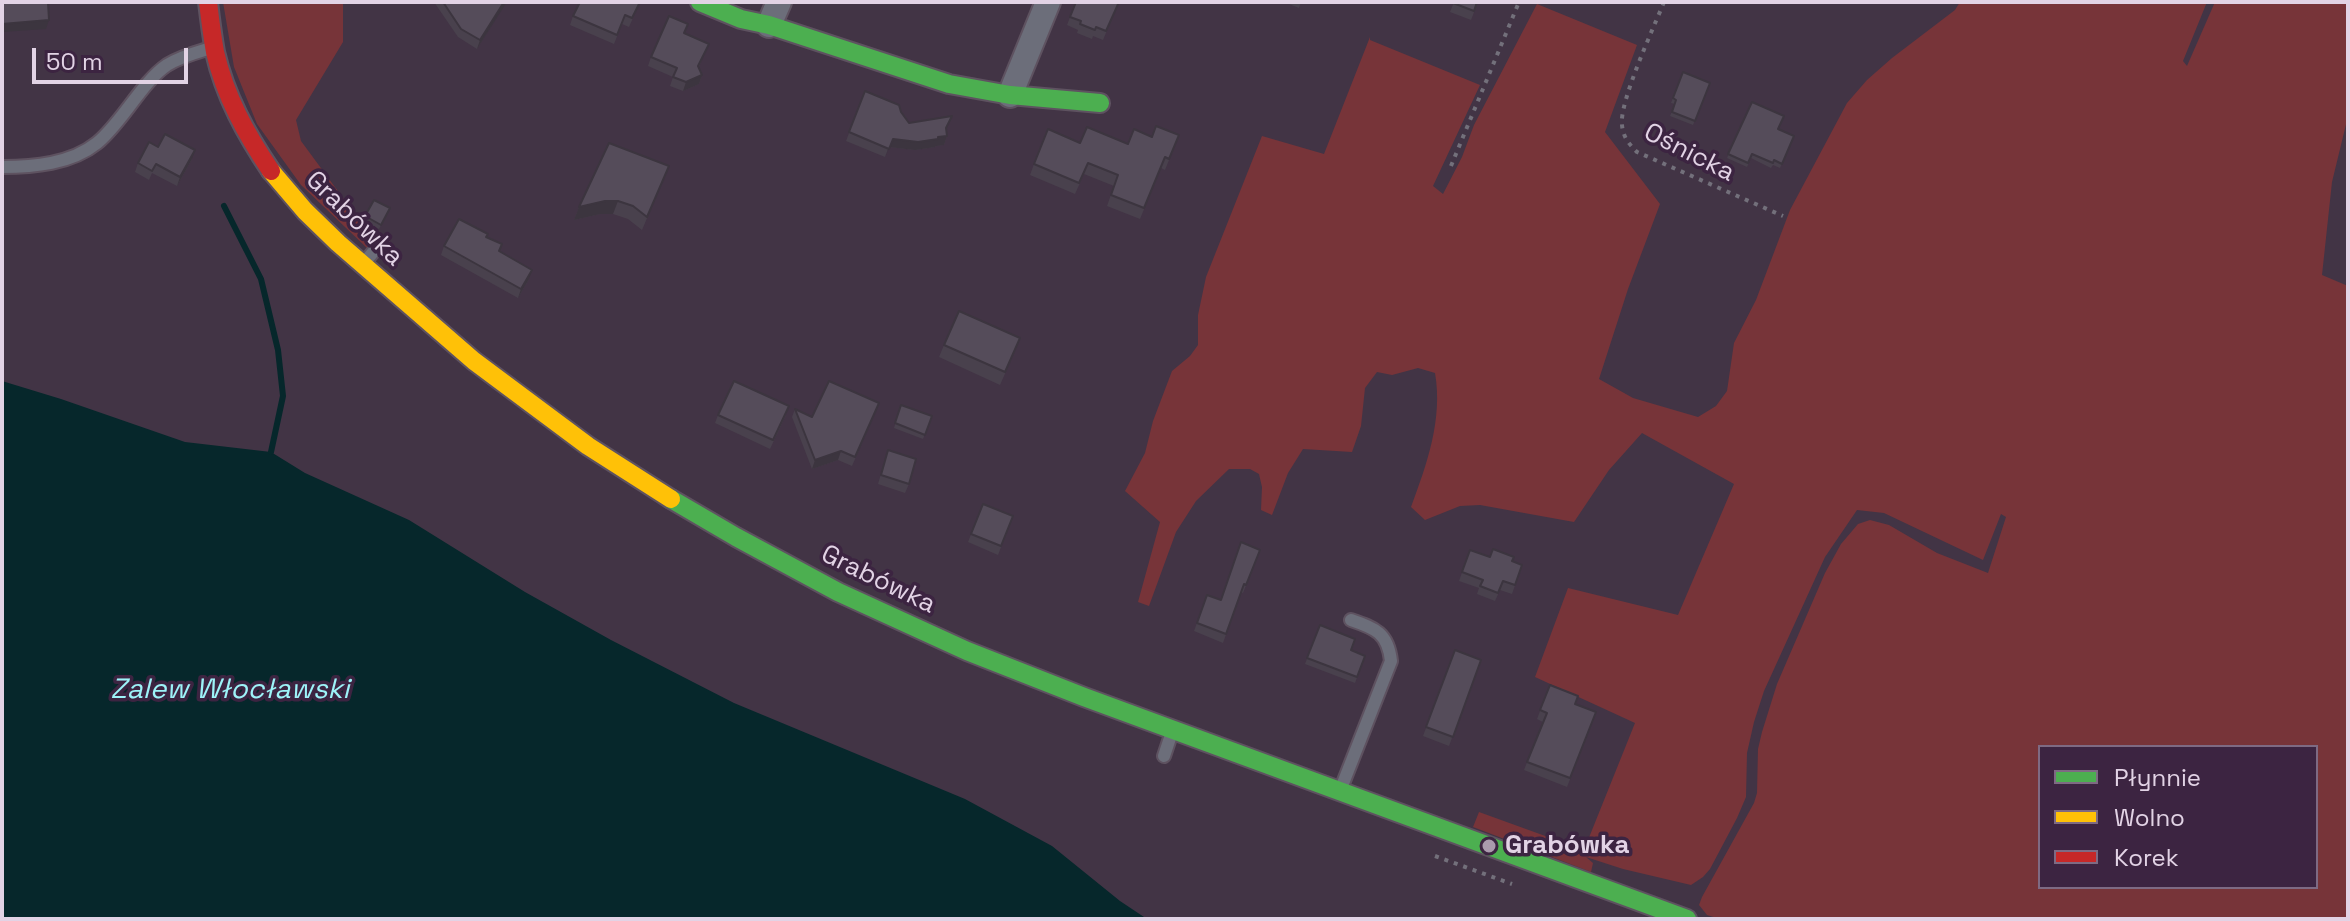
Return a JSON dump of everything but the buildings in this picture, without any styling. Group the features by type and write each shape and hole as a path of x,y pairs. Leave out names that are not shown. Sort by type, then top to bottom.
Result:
{"street":[{"name":"Grabówka","path":"208,2 220,73 238,120 263,162 301,207 362,265 498,381 606,457 706,521 894,619 1028,674 1687,919"},
{"path":"700,2 741,19 769,25 949,84 1010,95 1100,103"},
{"path":"769,25 779,2"},
{"path":"1010,95 1048,2"}],"lane":[{"path":"2,167 34,167 73,156 97,144 165,67 180,58 214,47"},
{"path":"362,265 382,242"},
{"path":"1340,791 1391,661 1389,646 1383,635 1351,620"},
{"path":"1164,756 1172,729"}],"path":[{"path":"1451,166 1519,2"},
{"name":"Ośnicka","path":"1664,2 1622,113 1626,140 1637,152 1783,216"}],"shaded area":[{"path":"223,2 343,2 343,42 296,120 301,141 357,217 379,237 368,249 301,185 257,124 234,67"},
{"path":"1960,2 2207,2 2183,61 2187,66 2215,2 2348,2 2348,116 2332,182 2322,275 2348,286 2348,919 1720,919 1707,915 1699,905 1702,897 1754,803 1758,749 1777,684 1825,573 1841,544 1858,524 1870,520 1889,525 1937,553 1988,573 2006,517 2001,514 1983,560 1884,513 1857,510 1825,557 1764,691 1747,753 1746,797 1737,818 1710,869 1691,885 1586,857 1593,863 1591,872 1473,827 1479,812 1584,850 1635,723 1535,677 1568,588 1678,615 1734,484 1642,433 1609,470 1574,522 1480,505 1460,506 1425,520 1411,507 1428,458 1435,424 1435,373 1418,368 1392,375 1377,372 1365,388 1361,426 1352,452 1303,449 1288,473 1272,515 1261,510 1259,474 1250,469 1229,469 1196,501 1176,532 1149,606 1138,602 1160,522 1125,491 1145,453 1153,421 1172,371 1198,345 1198,315 1206,277 1262,136 1324,154 1370,37 1370,40 1480,85 1433,186 1443,194 1474,125 1537,4 1637,45 1605,132 1660,204 1599,379 1633,398 1698,417 1716,406 1727,391 1734,343 1756,300 1790,210 1847,103 1892,58 1955,10"}],"water":[{"name":"Zalew Włocławski","path":"2,381 185,442 271,452 305,473 409,520 525,592 734,703 965,799 1052,846 1147,919 2,919"}],"waterway":[{"path":"224,206 261,279 278,350 283,396 271,452"}],"traffic: fast":[{"path":"700,2 741,19 769,25 949,84 1010,95 1100,103"},
{"path":"671,499 838,592 967,651 1687,919"}],"traffic: slow":[{"path":"271,171 338,243 474,361 588,446 671,499"}],"traffic: jam":[{"path":"208,2 215,52 224,84 245,129 271,171"}],"place":[{"name":"Grabówka","path":"1489,846"}]}
